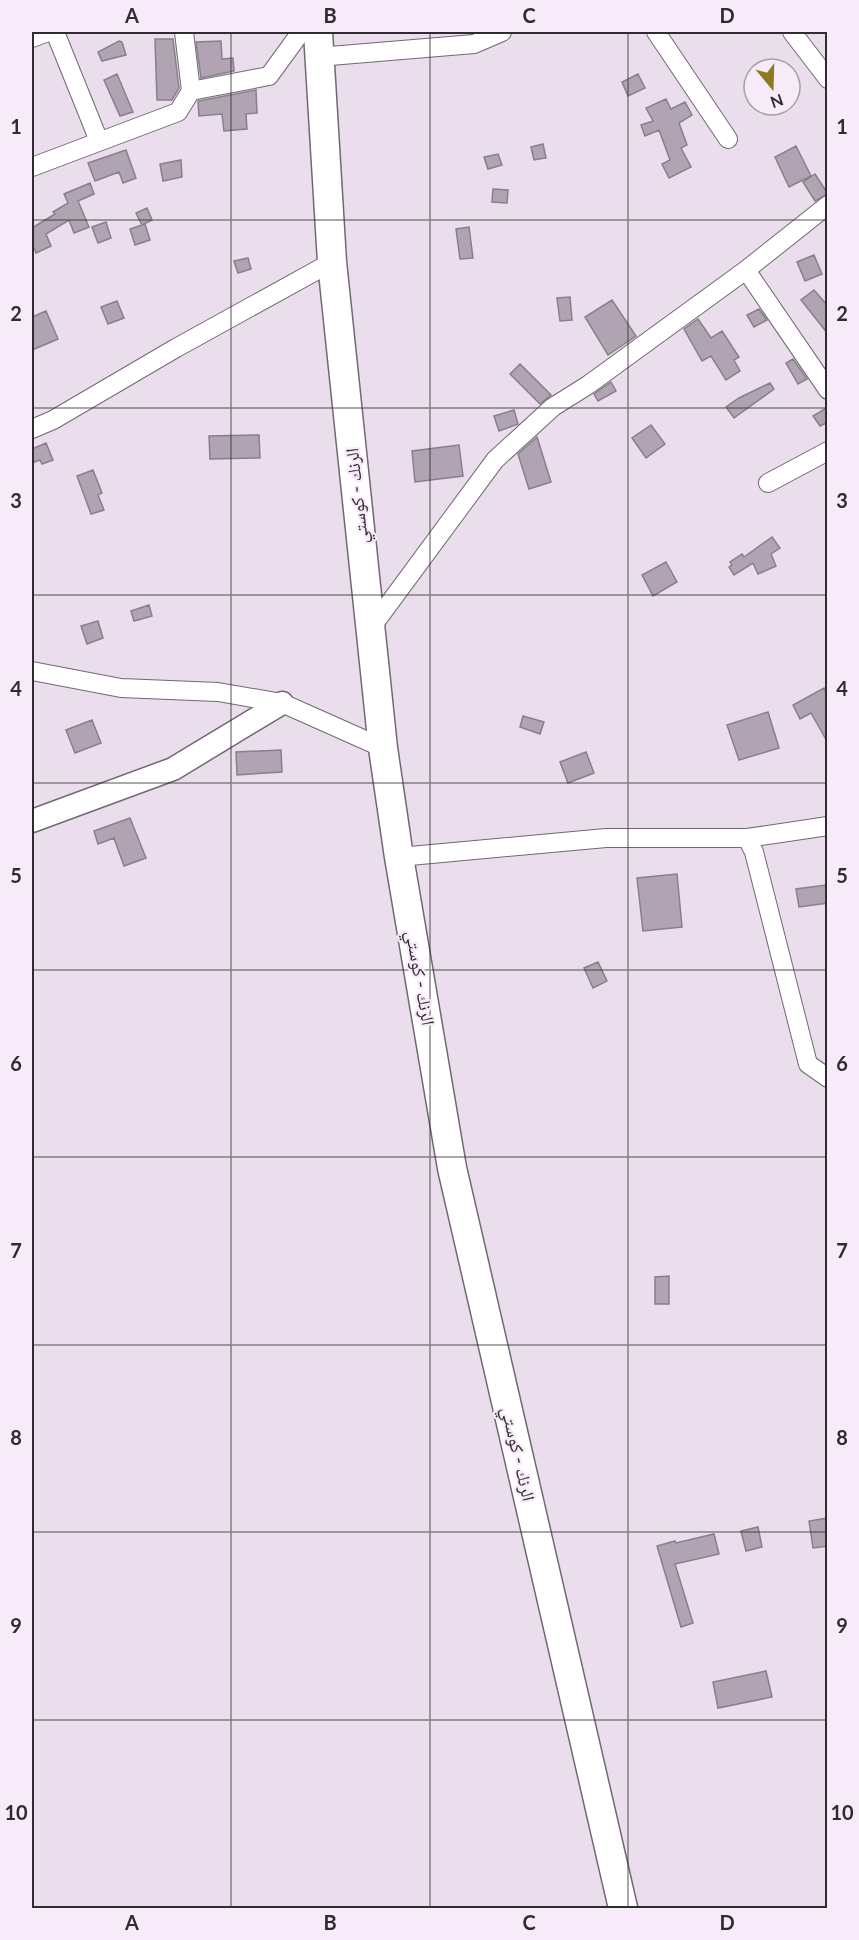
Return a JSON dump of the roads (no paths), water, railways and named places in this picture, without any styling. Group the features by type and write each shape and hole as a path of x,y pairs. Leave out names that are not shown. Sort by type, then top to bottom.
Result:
{"main road":[{"name":"الرنك - كوستي","path":"318,44 332,262 383,748 399,857 453,1168 623,1908"}],"street":[{"path":"32,38 48,32"},
{"path":"55,32 99,141"},
{"path":"32,167 178,112 191,91 184,32"},
{"path":"191,91 268,76 301,32"},
{"path":"318,44 474,44 502,32"},
{"path":"656,32 728,139"},
{"path":"792,32 828,79"},
{"path":"371,628 495,460 553,407 588,385 746,270 828,205"},
{"path":"32,429 53,420 176,348 332,262"},
{"path":"746,270 828,390"},
{"path":"768,483 828,451"},
{"path":"32,671 121,688 218,692 282,703 383,748"},
{"path":"32,821 173,769 282,703"},
{"path":"399,857 606,838 747,838 828,826"},
{"path":"747,838 754,852 808,1064 828,1078"}]}
